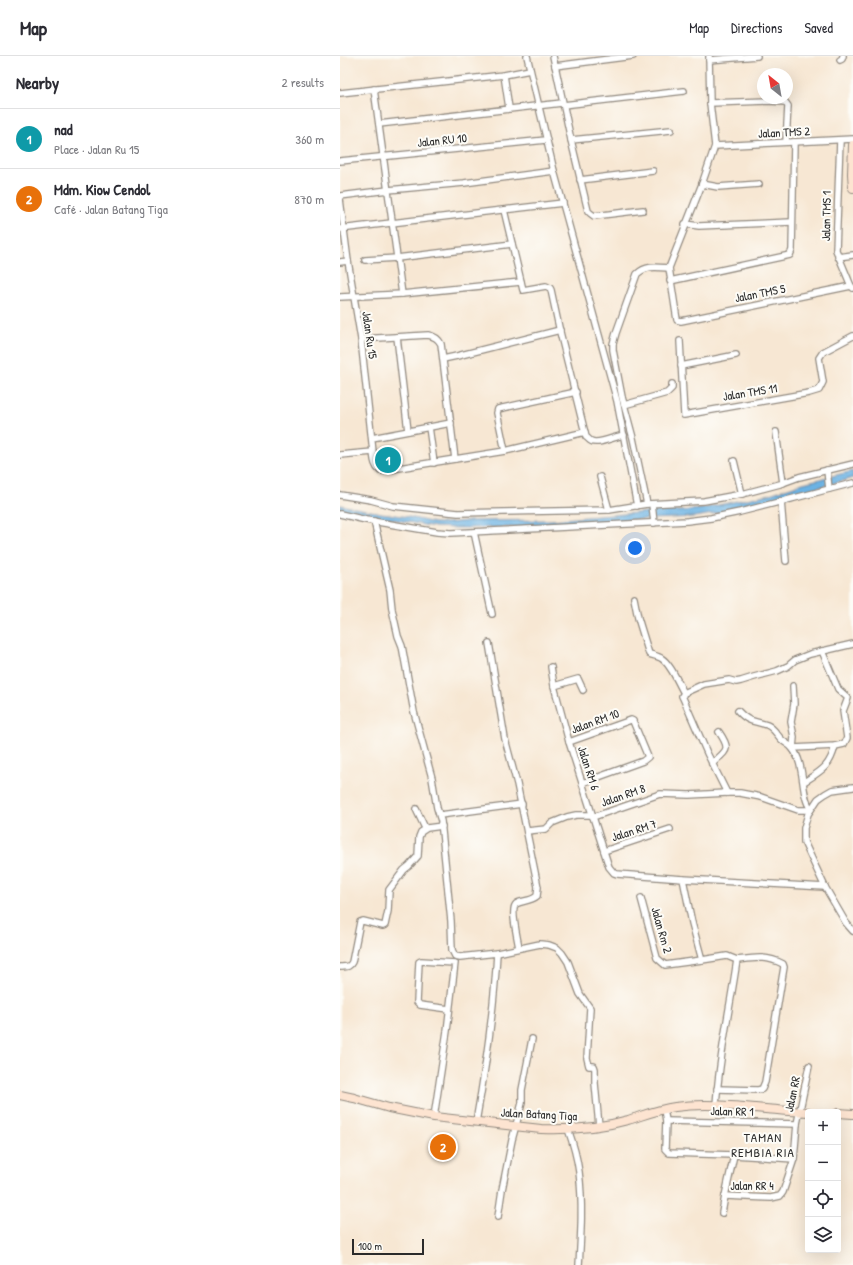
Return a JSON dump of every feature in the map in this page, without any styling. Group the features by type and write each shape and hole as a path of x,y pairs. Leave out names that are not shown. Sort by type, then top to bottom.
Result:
{"main road":[{"path":"853,145 853,188"},
{"name":"Jalan Batang Tiga","path":"340,1095 384,1107 434,1117 541,1129 568,1129 599,1126 627,1120 664,1108 676,1106 716,1106 805,1112"},
{"path":"841,1113 853,1114"}],"street":[{"path":"527,56 540,105 546,140 554,172 613,386 637,506"},
{"path":"553,56 588,211 594,216 643,210"},
{"path":"556,66 633,56"},
{"path":"757,56 709,58 710,103 715,146 702,184 669,268 670,281 790,255 792,250 794,142"},
{"path":"340,93 504,75 530,70"},
{"path":"504,75 509,108"},
{"path":"374,89 402,294"},
{"path":"379,124 509,108 563,104 684,91"},
{"path":"710,103 768,101 785,102 788,106 786,142"},
{"path":"571,140 671,130"},
{"name":"Jalan RU 10","path":"340,161 546,140"},
{"name":"Jalan TMS 1","path":"840,140 836,250 852,287"},
{"name":"Jalan TMS 2","path":"715,146 853,140"},
{"path":"580,180 653,171"},
{"path":"340,196 554,172"},
{"path":"702,184 718,187 759,184"},
{"name":"Jalan Ru 15","path":"340,200 342,229 361,339 375,465 380,471 434,463"},
{"path":"342,229 563,203"},
{"path":"504,210 523,290 525,291 546,286 550,288 586,436 592,442 598,442 624,435"},
{"path":"685,224 699,226 792,222"},
{"path":"365,260 397,258 512,244"},
{"path":"838,257 853,255"},
{"path":"340,262 348,261"},
{"path":"654,521 624,404 613,344 637,274 641,270 648,267 669,268"},
{"name":"Jalan TMS 5","path":"670,281 676,318 678,321 852,287"},
{"path":"340,297 402,294 521,282"},
{"path":"443,359 560,330"},
{"path":"361,339 428,335 437,338 441,344 455,459"},
{"name":"Jalan TMS 11","path":"681,366 684,415 819,390 824,382 819,358 820,355 853,336"},
{"path":"397,337 408,431"},
{"path":"680,341 681,366 736,355"},
{"path":"613,386 620,384"},
{"path":"624,404 667,393 672,388 672,384"},
{"path":"505,451 497,413 498,409 576,392"},
{"path":"372,438 450,423"},
{"path":"429,427 434,463 505,451 585,432"},
{"path":"776,432 783,483"},
{"path":"340,455 373,452"},
{"path":"734,461 742,494"},
{"path":"340,494 393,506 458,513 609,510 637,506 704,501 742,494 853,464"},
{"path":"827,471 829,487"},
{"path":"600,477 609,510"},
{"path":"340,514 437,532 452,533 711,518 781,501 829,487 853,483"},
{"path":"781,501 786,561"},
{"path":"374,521 390,590 392,609 398,636 402,646 414,712 430,772 442,826 452,950 455,960 447,1031 434,1117"},
{"path":"474,532 492,614"},
{"path":"634,598 638,618 649,654 664,660 684,693 682,696 712,764 727,793 740,793 761,797 798,810 811,809"},
{"path":"489,643 505,739 518,784 538,886 537,896 533,900 514,906 519,948"},
{"path":"684,693 704,684 729,680 741,682 754,676 777,671 788,666 795,660 822,651 853,644"},
{"path":"738,710 744,718 773,729 784,742 793,748 835,746 844,744 847,738 843,711 848,698 838,689 822,651"},
{"name":"Jalan RM 6","path":"551,667 554,686 569,742 609,867 614,873 617,874 683,879"},
{"path":"554,686 578,679 583,690"},
{"path":"793,686 794,704 791,722 794,737 793,748 798,759 807,800 811,809"},
{"name":"Jalan RM 10","path":"569,742 629,720 633,721 648,757 646,760 582,783"},
{"path":"712,764 726,751 727,747 719,732"},
{"path":"804,782 827,765 831,760 835,746"},
{"path":"853,787 841,788 821,796 808,814 804,828 804,842 825,887 846,923 853,931"},
{"name":"Jalan RM 8","path":"527,831 546,829 552,823 567,817 593,816 660,794 689,795 727,793"},
{"path":"440,815 522,804"},
{"path":"416,809 425,828"},
{"path":"340,967 348,967 352,962 360,922 363,921 383,926 385,925 388,911 389,890 404,870 418,856 419,837 421,832 425,828 442,826"},
{"name":"Jalan RM 7","path":"604,851 670,829"},
{"path":"702,960 692,923 683,879 825,887"},
{"name":"Jalan Rm 2","path":"641,898 657,958 665,965 727,956 737,960 761,956 783,964 784,967 766,1082 762,1088 758,1090 717,1090"},
{"path":"449,1009 418,1004 419,962 423,960 455,960 466,956 497,953 540,944 557,948 568,962 580,994 590,1008 587,1058 589,1066 594,1066 595,1069 599,1126"},
{"path":"476,1122 492,1020 497,953"},
{"path":"716,1106 723,1039 737,960"},
{"path":"498,1217 502,1190 522,1103 522,1090 532,1039"},
{"name":"Jalan RR","path":"780,1196 794,1159 797,1124 809,1066"},
{"path":"664,1108 666,1121 666,1152 794,1159"},
{"name":"Jalan RR 1","path":"666,1121 797,1124"},
{"path":"568,1129 576,1153 579,1172 581,1198 579,1265"},
{"path":"722,1213 734,1155"},
{"name":"Jalan RR 4","path":"725,1196 771,1198 780,1196"}],"water":[{"path":"853,471 853,478 755,505 695,517 582,522 547,527 455,528 435,527 340,510 340,505 434,523 551,520 661,511 681,511 700,509 770,494 803,483"}],"place":[{"name":"nad","path":"388,460"},
{"name":"Mdm. Kiow Cendol","path":"443,1147"}],"district":[{"name":"TAMAN REMBIA RIA","path":"763,1144"}]}
